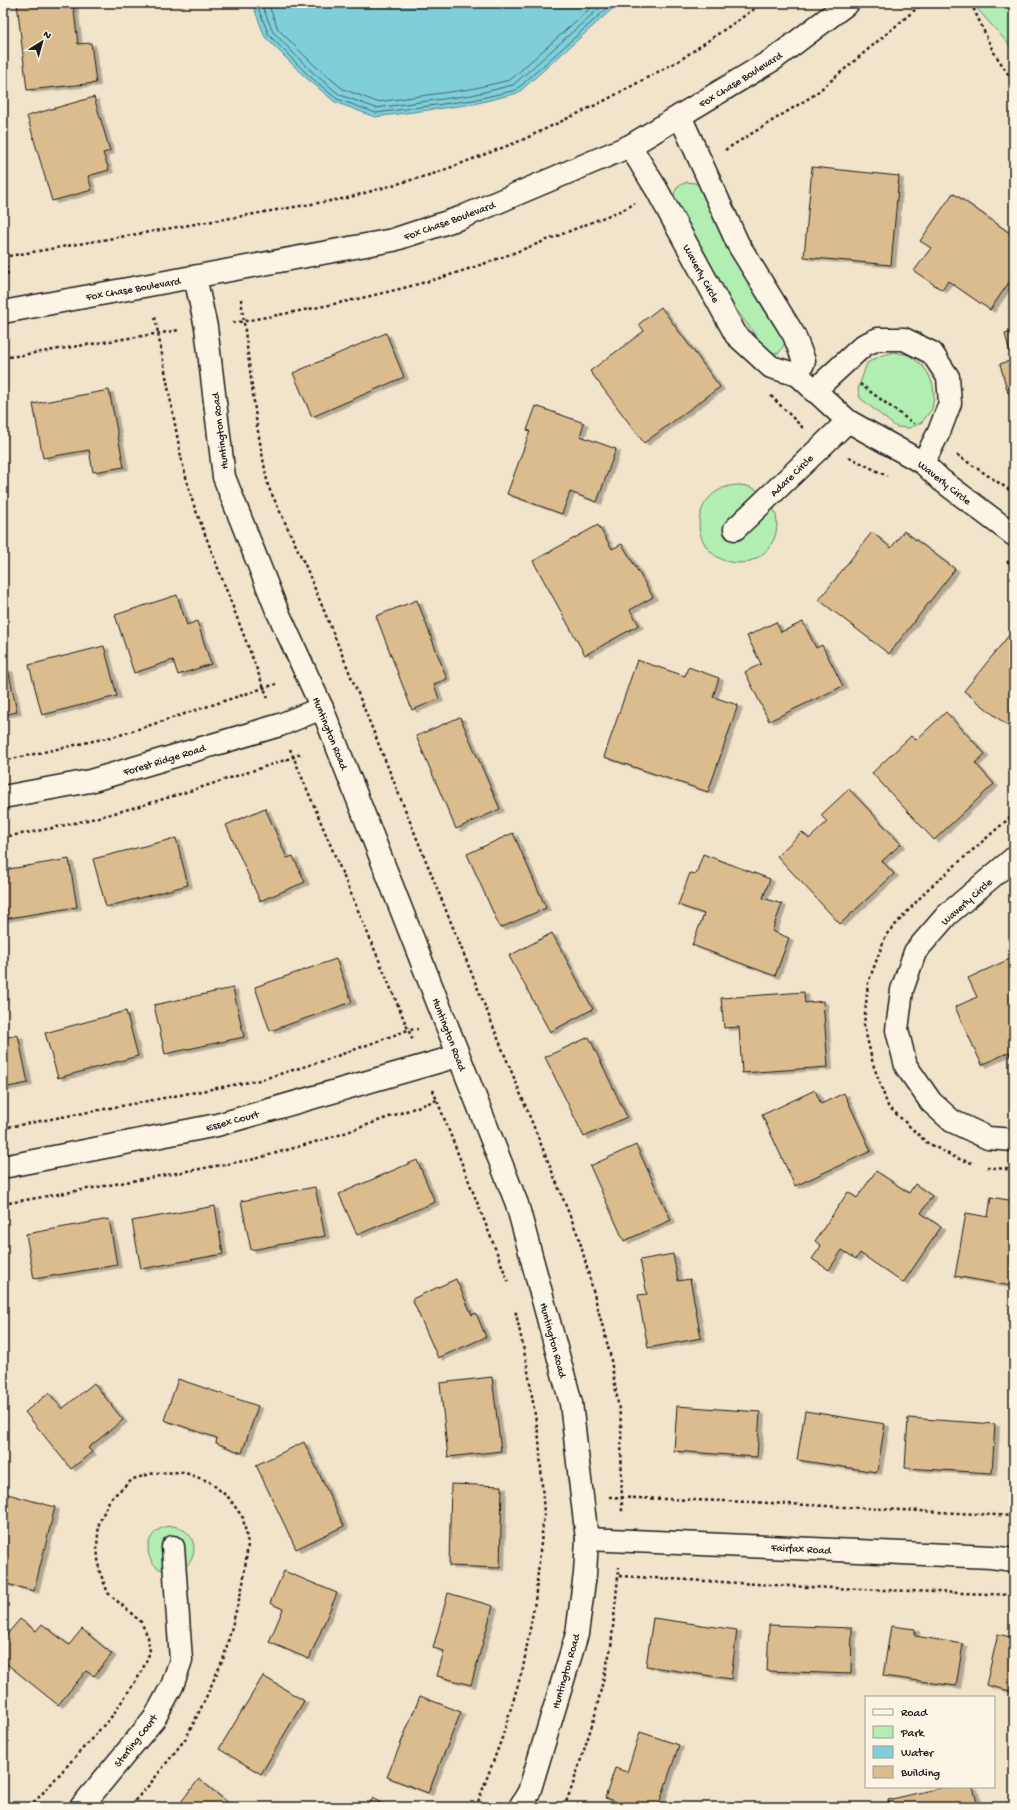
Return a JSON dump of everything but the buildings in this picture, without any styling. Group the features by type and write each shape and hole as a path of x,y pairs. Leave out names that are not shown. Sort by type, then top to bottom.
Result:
{"street":[{"name":"Fox Chase Boulevard","path":"3,312 393,240 460,218 630,146 774,59 848,3"},
{"path":"680,116 738,244 794,335 804,361 798,375"},
{"name":"Waverly Circle","path":"630,146 657,190 736,335 771,367 798,375 848,421 923,463 941,480 1014,535"},
{"name":"Huntington Road","path":"195,277 206,327 224,477 276,608 322,708 517,1204 569,1395 587,1539 585,1574 577,1634 529,1792 520,1807"},
{"path":"814,391 864,345 878,339 904,339 932,353 948,378 950,403 939,432 923,463"},
{"name":"Adare Circle","path":"735,529 848,421"},
{"name":"Forest Ridge Road","path":"3,797 90,781 280,724 322,708"},
{"name":"Waverly Circle","path":"1014,858 947,915 915,952 902,990 897,1030 906,1066 931,1102 952,1121 988,1138 1014,1140"},
{"name":"Essex Court","path":"3,1167 217,1125 458,1056"},
{"name":"Fairfax Road","path":"587,1539 778,1546 991,1557 1014,1560"},
{"name":"Sterling Court","path":"81,1807 154,1719 172,1686 181,1660 174,1547"}],"path":[{"path":"4,256 348,198 436,172 520,141 602,102 680,60 763,3"},
{"path":"971,3 993,51 1014,83"},
{"path":"3,242 8,277"},
{"path":"155,317 182,462 192,503 264,688 423,1066 509,1283"},
{"path":"3,761 120,734 276,684"},
{"path":"3,837 24,834 114,812 212,784 302,753"},
{"path":"3,1128 260,1080 326,1060 408,1030 418,1029"},
{"path":"3,1204 255,1159 336,1136 437,1100"},
{"path":"476,1807 502,1738 523,1668 535,1601 544,1514 539,1439 527,1365 515,1305"},
{"path":"606,1497 751,1502 1014,1516"},
{"path":"619,1576 808,1587 1014,1595"}],"green space":[{"path":"972,3 1014,3 1014,50"},
{"path":"687,182 695,183 702,187 759,301 785,343 779,353 772,353 763,345 731,303 702,252 677,205 674,194 678,186"},
{"path":"894,352 909,355 921,364 928,373 933,385 934,397 932,409 922,422 910,428 896,427 860,398 858,389 867,363 880,356"},
{"path":"738,485 753,488 766,496 774,509 777,524 774,539 766,552 753,560 738,563 723,560 710,552 702,539 699,524 702,509 710,496 723,488"},
{"path":"176,1526 188,1532 193,1540 193,1558 188,1566 180,1571 166,1572 154,1566 149,1558 148,1544 154,1532 162,1527"}],"water":[{"path":"252,3 619,3 518,93 474,104 375,117 335,102 304,76 265,37"}]}
